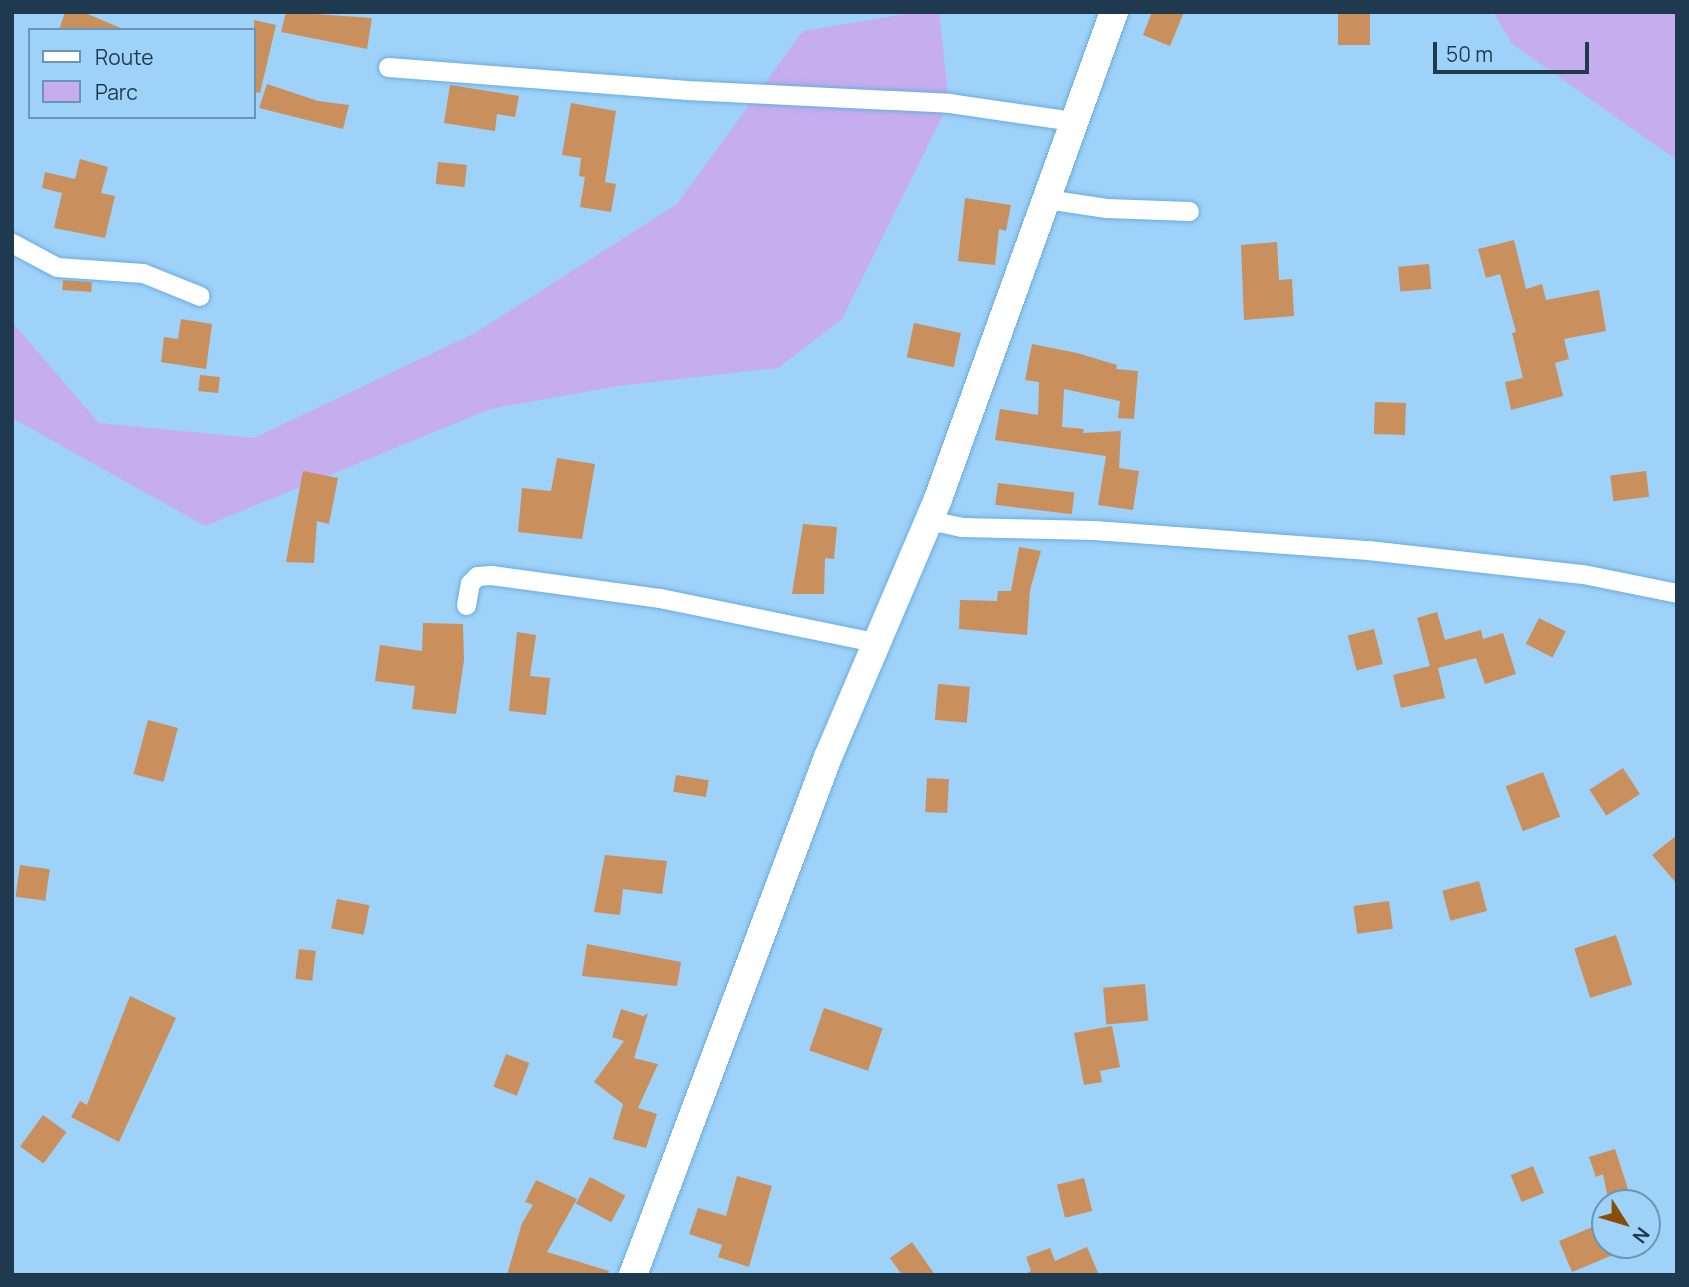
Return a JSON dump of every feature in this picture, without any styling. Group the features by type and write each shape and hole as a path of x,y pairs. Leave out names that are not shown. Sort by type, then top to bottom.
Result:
{"street":[{"path":"633,1275 874,642 929,520 1072,121 1114,12"},
{"path":"388,67 687,90 949,103 1072,121"},
{"path":"1046,198 1106,208 1189,211"},
{"path":"12,243 57,267 143,273 200,296"},
{"path":"929,520 961,527 1094,530 1516,565 1677,593"},
{"path":"466,605 470,583 477,576 491,575 660,598 874,642"}],"green space":[{"path":"918,12 939,12 949,103 842,319 778,368 618,386 490,409 205,526 12,418 12,322 99,423 254,438 475,333 677,204 803,31"},
{"path":"1493,12 1677,12 1677,160 1512,44"}],"building":[{"path":"65,12 83,12 120,28 60,28"},
{"path":"286,12 372,18 367,49 281,32"},
{"path":"1152,12 1184,12 1170,46 1143,35"},
{"path":"1338,12 1370,12 1370,45 1338,45"},
{"path":"254,20 276,25 260,93 256,92"},
{"path":"267,84 318,101 349,105 343,129 259,108"},
{"path":"450,85 519,96 515,117 497,114 495,131 444,123"},
{"path":"571,103 616,111 605,182 616,184 611,212 580,207 585,177 579,176 581,158 562,155"},
{"path":"80,159 108,167 101,193 115,196 105,238 54,228 62,193 42,188 45,172 75,179"},
{"path":"438,162 467,165 465,187 436,184"},
{"path":"965,198 1011,205 1006,231 999,229 995,265 958,261"},
{"path":"1514,240 1526,289 1542,284 1546,300 1599,290 1606,331 1564,339 1569,359 1555,363 1563,396 1511,410 1505,382 1523,378 1512,333 1516,332 1500,274 1486,278 1478,249"},
{"path":"1277,242 1279,280 1292,279 1294,316 1244,320 1241,245"},
{"path":"1429,264 1431,289 1400,292 1398,267"},
{"path":"63,280 92,282 91,292 62,290"},
{"path":"181,319 212,324 206,369 161,362 164,337 178,339"},
{"path":"914,323 961,333 954,367 907,357"},
{"path":"1032,344 1077,353 1117,365 1116,369 1138,371 1134,419 1118,418 1120,401 1064,389 1062,427 1084,429 1083,433 1121,431 1119,468 1139,471 1133,510 1098,505 1106,456 995,440 1000,409 1038,415 1039,382 1025,380"},
{"path":"200,375 220,377 218,393 198,391"},
{"path":"1375,402 1406,403 1405,435 1374,434"},
{"path":"557,458 595,464 582,539 518,532 522,488 551,491"},
{"path":"303,471 338,478 329,524 317,521 314,563 286,562"},
{"path":"1646,471 1649,497 1613,501 1610,475"},
{"path":"998,483 1074,492 1072,514 995,505"},
{"path":"803,524 837,527 834,559 825,558 824,594 792,594"},
{"path":"1019,547 1041,551 1030,590 1027,635 959,629 960,600 997,601 998,591 1011,591"},
{"path":"1437,612 1445,640 1481,630 1483,639 1503,633 1516,674 1485,684 1476,658 1438,668 1445,698 1401,708 1393,675 1430,666 1417,618"},
{"path":"1539,618 1566,632 1553,657 1526,644"},
{"path":"423,623 463,624 464,660 456,714 412,709 415,686 375,681 380,645 422,651"},
{"path":"1374,629 1383,664 1357,670 1348,636"},
{"path":"517,632 536,635 530,676 550,678 546,715 509,711"},
{"path":"938,684 970,687 967,723 935,720"},
{"path":"148,720 178,728 163,782 134,774"},
{"path":"1623,768 1640,794 1606,816 1589,790"},
{"path":"1543,772 1560,817 1523,831 1506,786"},
{"path":"676,775 709,780 706,797 673,792"},
{"path":"927,778 949,779 947,813 925,812"},
{"path":"1677,835 1677,884 1652,855"},
{"path":"605,855 667,861 662,894 623,889 620,915 594,912"},
{"path":"20,865 50,869 45,901 16,897"},
{"path":"1479,881 1487,911 1450,921 1442,891"},
{"path":"337,899 369,905 364,935 331,928"},
{"path":"1389,901 1393,929 1357,934 1353,906"},
{"path":"1616,935 1632,984 1590,998 1574,949"},
{"path":"587,944 681,962 677,986 582,976"},
{"path":"299,949 316,951 312,981 295,979"},
{"path":"1145,984 1148,1021 1106,1025 1103,988"},
{"path":"130,996 176,1018 119,1142 71,1117 80,1101 87,1105"},
{"path":"824,1008 883,1028 868,1071 809,1051"},
{"path":"621,1009 643,1016 648,1013 634,1058 658,1064 638,1108 657,1114 646,1148 613,1139 623,1104 594,1082 624,1041 612,1037"},
{"path":"1112,1026 1120,1067 1100,1071 1102,1082 1084,1085 1074,1033"},
{"path":"506,1054 529,1063 517,1096 493,1087"},
{"path":"43,1115 66,1132 44,1164 20,1147"},
{"path":"1615,1149 1628,1189 1606,1189 1603,1174 1596,1177 1589,1157"},
{"path":"1533,1166 1544,1193 1522,1202 1511,1175"},
{"path":"737,1176 772,1186 749,1267 718,1257 722,1245 689,1234 698,1208 726,1216"},
{"path":"590,1177 625,1196 611,1222 576,1203"},
{"path":"1084,1178 1092,1211 1065,1218 1057,1185"},
{"path":"536,1180 577,1199 547,1252 609,1271 608,1275 507,1275 522,1223 533,1205 525,1202"},
{"path":"1591,1228 1591,1259 1603,1259 1572,1272 1559,1241"},
{"path":"912,1242 935,1275 902,1275 890,1258"},
{"path":"1087,1247 1099,1275 1023,1275 1031,1271 1026,1257 1050,1248 1055,1261"}]}
